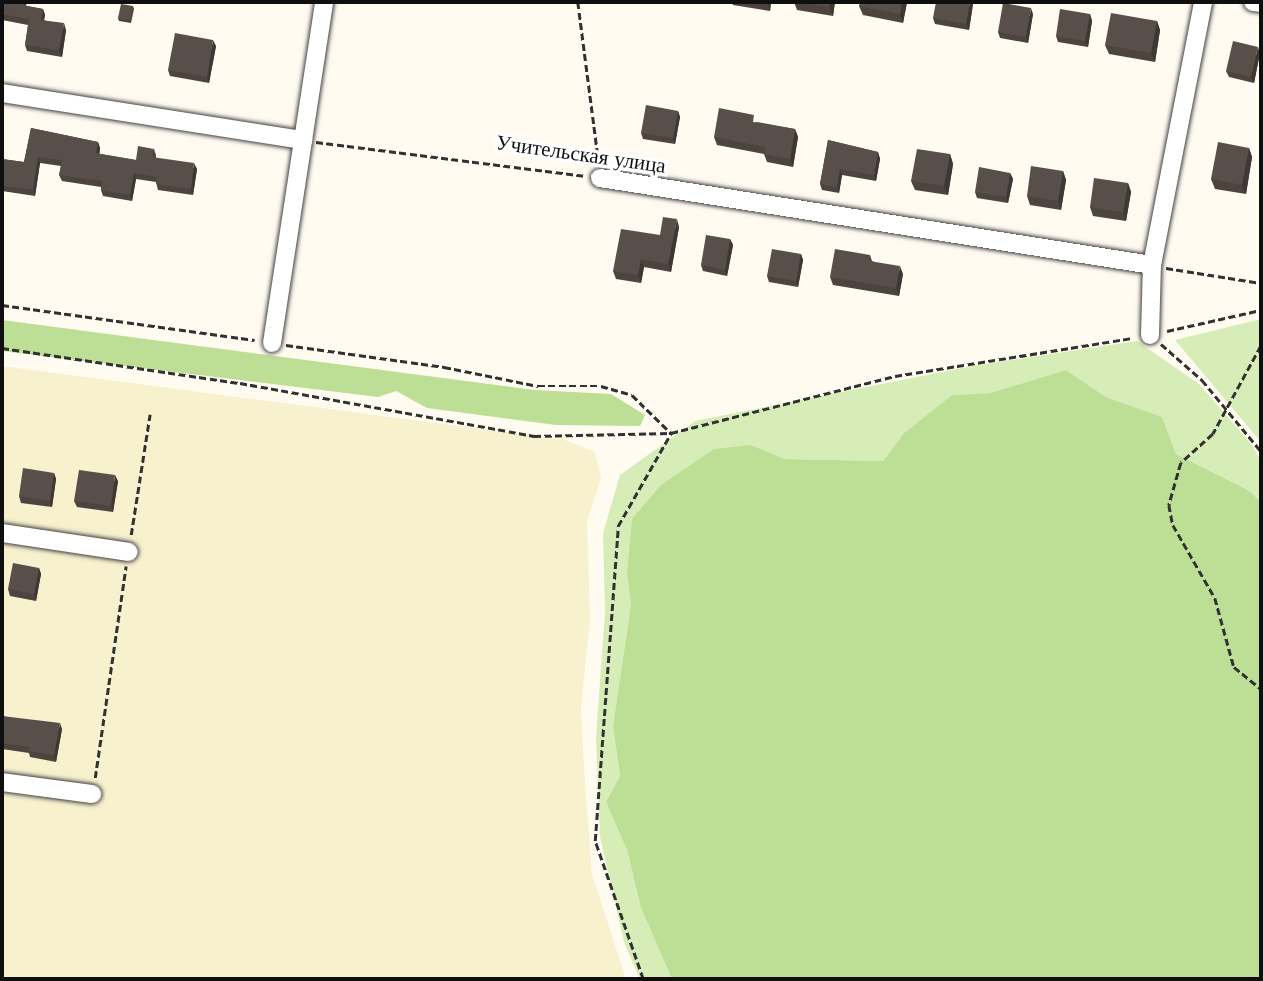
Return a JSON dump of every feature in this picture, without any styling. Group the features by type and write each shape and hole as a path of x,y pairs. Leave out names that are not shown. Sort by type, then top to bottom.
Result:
{"street":[{"path":"272,343 324,2"},
{"path":"1150,335 1152,265 1203,2"},
{"path":"1253,2 1261,3"},
{"path":"2,93 303,141"},
{"name":"Учительская улица","path":"600,178 1152,265"},
{"path":"2,533 129,552"},
{"path":"2,782 92,794"}],"path":[{"path":"578,2 600,178"},
{"name":"Учительская улица","path":"303,141 600,178"},
{"path":"1152,265 1261,283"},
{"path":"2,305 444,367 538,386 601,386 632,395 671,433"},
{"path":"2,348 240,383 534,436 671,433 895,376 1150,335 1261,310"},
{"path":"1150,335 1202,380 1261,451"},
{"path":"1261,346 1213,434 1181,463 1170,505 1173,525 1215,598 1234,667 1261,689"},
{"path":"92,794 150,414"},
{"path":"643,979 596,841 618,526 671,433"}],"shaded area":[{"path":"2,366 565,440 595,452 601,478 587,521 590,620 581,709 585,783 592,874 626,979 2,979"}],"green space":[{"path":"1261,319 1261,442 1175,340"},
{"path":"2,320 534,390 611,394 645,415 640,426 556,425 427,408 396,391 378,397 2,351"},
{"path":"1137,341 1199,384 1253,446 1261,462 1261,502 1248,490 1176,454 1162,417 1106,397 1066,370 990,393 952,395 904,433 883,461 785,459 751,445 627,575 631,604 613,726 620,776 606,802 627,850 641,908 672,979 640,979 624,942 600,837 596,738 605,611 603,533 620,475 695,421 972,366"},
{"path":"1066,370 1106,397 1162,417 1176,454 1248,490 1261,502 1261,979 672,979 641,908 627,850 606,802 620,776 613,726 631,604 627,575 632,519 661,485 714,449 751,445 785,459 883,461 904,433 952,395 990,393"}],"building":[{"path":"2,2 24,2 23,5 43,9 41,20 64,23 59,50 25,45 29,19 2,14"},
{"path":"799,2 830,2 829,7"},
{"path":"860,2 902,2 900,14 859,6"},
{"path":"936,2 970,2 966,24 933,18"},
{"path":"1003,3 1031,8 1026,37 998,32"},
{"path":"121,4 133,6 130,20 118,18"},
{"path":"1060,9 1090,14 1085,41 1056,36"},
{"path":"1111,13 1157,21 1151,53 1105,45"},
{"path":"175,33 213,40 207,77 168,70"},
{"path":"1233,41 1258,47 1251,77 1226,71"},
{"path":"646,105 678,111 673,138 641,133"},
{"path":"719,108 754,115 753,122 795,129 790,159 764,154 765,147 714,137"},
{"path":"31,128 98,142 96,153 136,160 138,146 154,149 152,157 194,163 191,189 156,184 157,177 134,173 130,195 101,190 102,181 59,175 62,160 38,157 33,190 2,186 2,159 24,162"},
{"path":"828,140 878,152 874,175 840,169 837,187 820,184"},
{"path":"1218,142 1249,148 1242,185 1211,179"},
{"path":"917,149 950,154 944,186 911,181"},
{"path":"1031,166 1063,171 1058,201 1027,196"},
{"path":"979,167 1010,173 1006,197 975,192"},
{"path":"1094,178 1128,183 1123,212 1090,207"},
{"path":"663,217 677,219 668,264 641,259 638,275 613,271 621,229 660,235"},
{"path":"706,235 730,239 725,270 701,265"},
{"path":"772,249 801,254 796,281 767,276"},
{"path":"835,249 870,255 869,261 900,266 896,288 830,277"},
{"path":"23,468 54,473 50,501 19,496"},
{"path":"79,470 115,475 111,506 74,501"},
{"path":"13,563 39,568 34,594 8,589"},
{"path":"2,716 60,723 54,755 28,751 29,747 2,743"}]}
